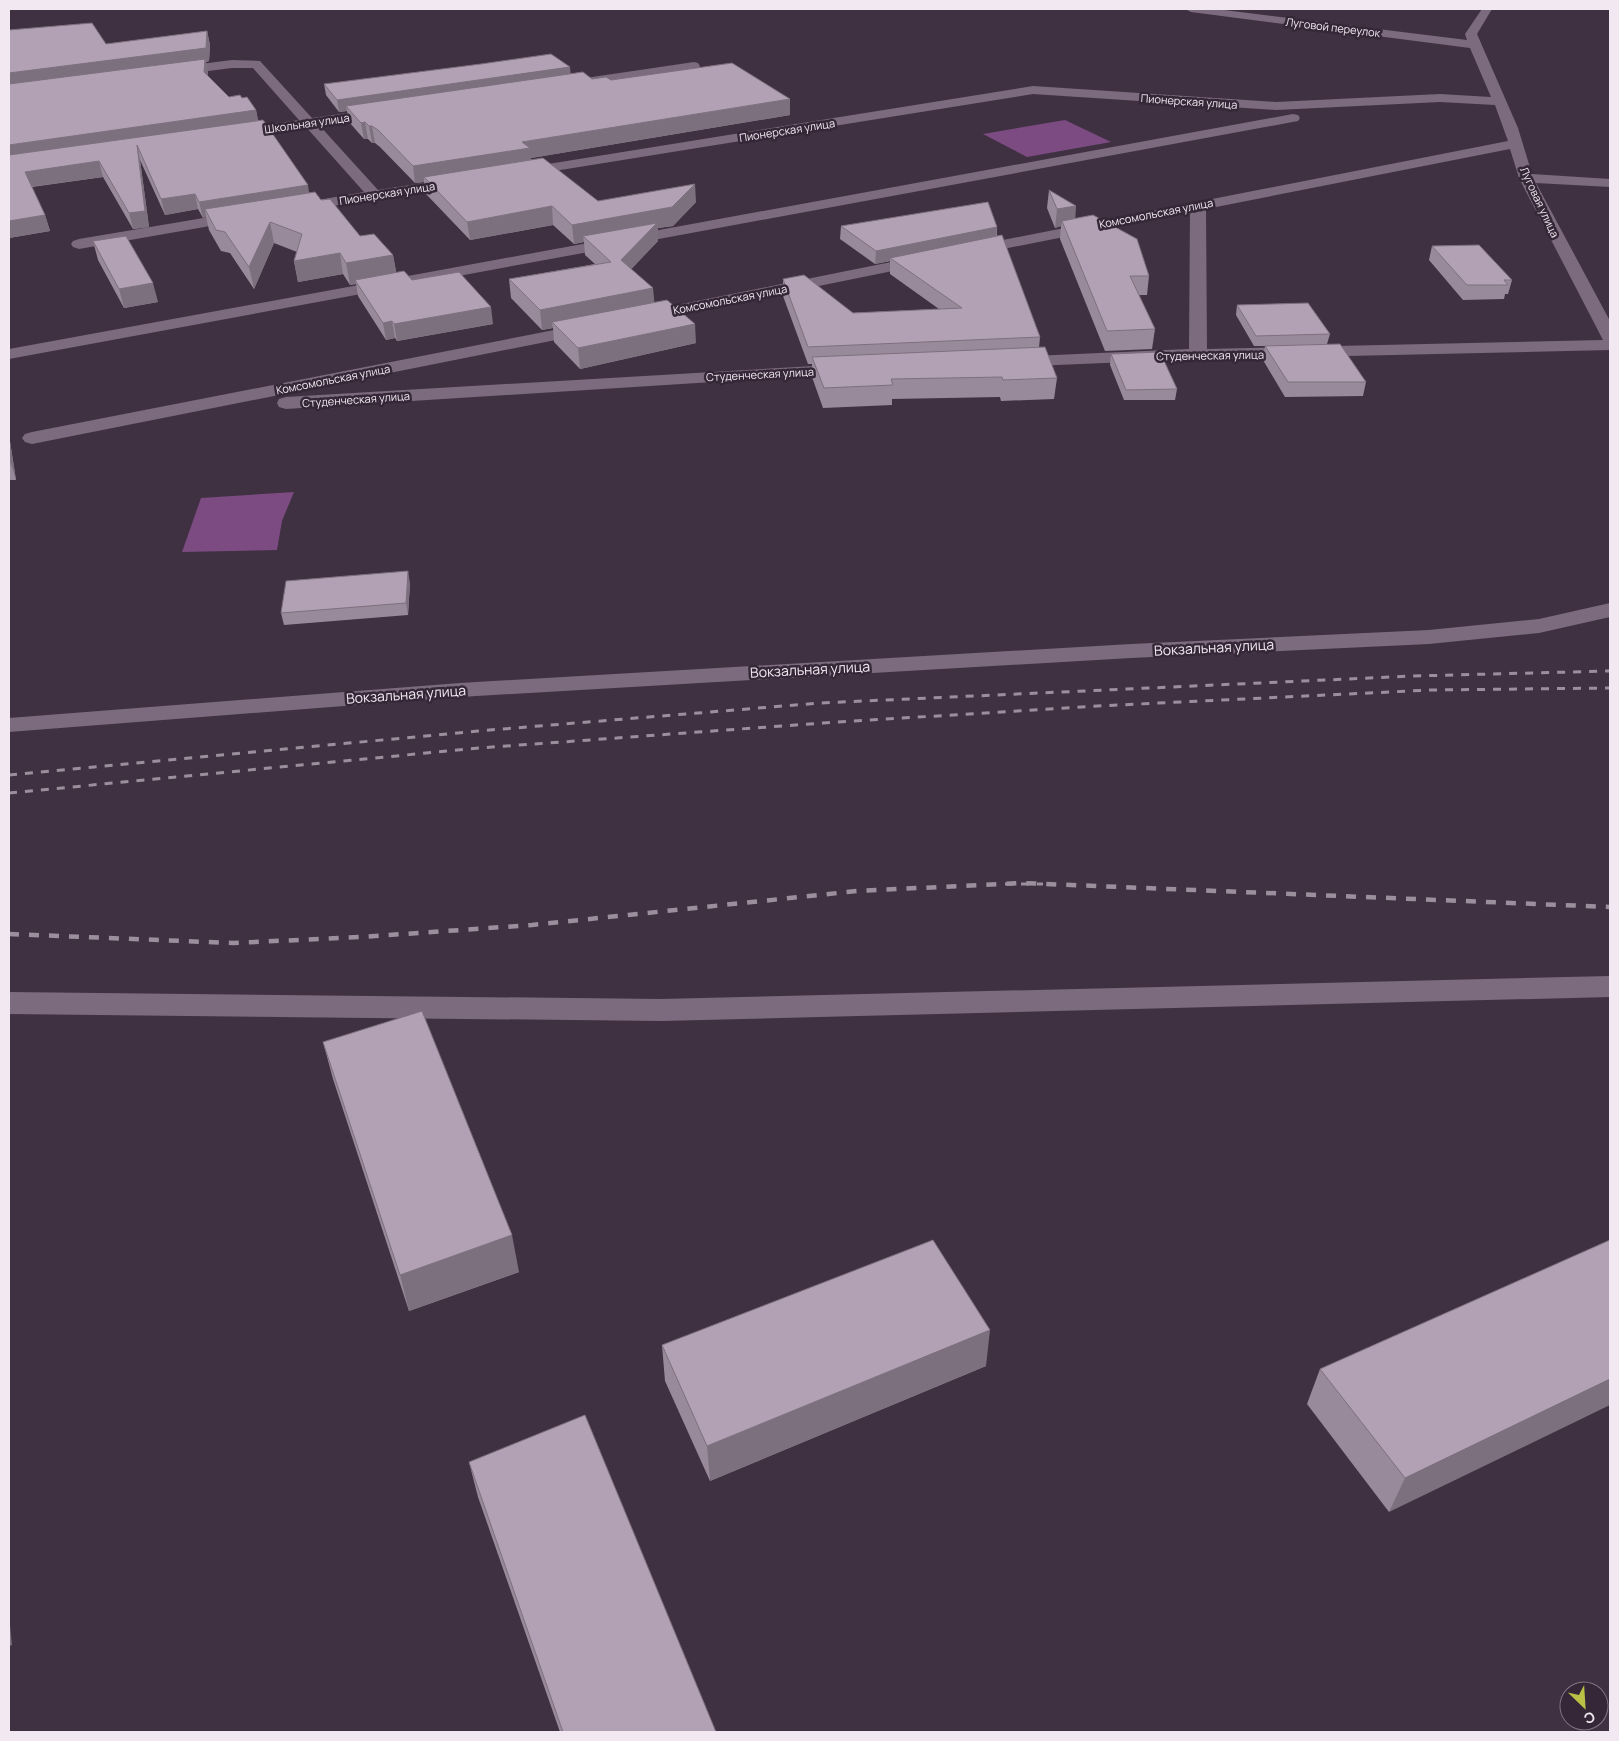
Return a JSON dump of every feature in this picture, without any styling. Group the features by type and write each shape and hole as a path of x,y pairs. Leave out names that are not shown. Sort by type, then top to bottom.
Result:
{"street":[{"name":"Луговой переулок","path":"1191,9 1473,39"},
{"path":"1473,39 1487,9"},
{"name":"Луговая улица","path":"1473,39 1501,102 1526,178 1610,337"},
{"path":"154,74 232,64 256,64 374,195"},
{"path":"555,86 694,66"},
{"name":"Пионерская улица","path":"500,175 1033,90 1276,106 1440,98 1501,102"},
{"path":"9,354 1298,117 1321,104"},
{"name":"Школьная улица","path":"221,135 397,110"},
{"name":"Комсомольская улица","path":"629,320 1198,205 1516,144"},
{"name":"Пионерская улица","path":"285,210 480,178"},
{"path":"1526,178 1610,183"},
{"path":"1198,205 1198,355"},
{"path":"79,244 256,215"},
{"name":"Комсомольская улица","path":"32,438 610,324"},
{"name":"Студенческая улица","path":"998,363 1198,355 1610,345"},
{"name":"Студенческая улица","path":"181,410 871,368"},
{"name":"Вокзальная улица","path":"9,725 479,689 1121,651 1429,637 1539,626 1610,610"},
{"path":"9,1003 661,1010 1610,986"}],"shaded area":[{"path":"1065,120 1111,142 1027,157 983,134"},
{"path":"294,492 282,521 277,550 182,552 201,498"}],"building":[{"path":"92,23 106,44 207,31 206,48 9,73 9,30"},
{"path":"551,54 570,67 337,100 324,84 481,64"},
{"path":"205,59 204,72 229,97 240,95 242,98 247,97 256,110 9,145 9,84"},
{"path":"732,63 790,99 522,142 530,148 413,166 378,130 365,122 361,123 346,106 583,72 592,79 606,77 611,80"},
{"path":"263,120 308,185 199,202 195,194 161,199 137,145 145,211 129,213 99,161 25,172 45,215 9,221 9,155"},
{"path":"543,158 598,201 695,184 672,207 572,225 552,206 467,222 424,177"},
{"path":"1049,190 1076,206 1057,209"},
{"path":"315,192 321,200 330,199 360,236 374,234 393,255 346,263 340,253 294,261 302,234 270,222 249,267 225,232 216,230 205,209"},
{"path":"988,202 997,227 876,251 841,226"},
{"path":"1093,215 1137,239 1149,276 1130,276 1155,329 1107,331 1062,221"},
{"path":"657,223 621,260 653,288 540,310 509,279 611,262 583,236"},
{"path":"1002,235 1040,337 808,347 783,279 804,275 853,313 962,308 890,258"},
{"path":"126,236 153,283 119,289 93,241"},
{"path":"1479,245 1512,280 1504,280 1508,285 1467,285 1432,246"},
{"path":"404,271 412,280 459,272 491,307 394,324 392,321 383,323 355,280"},
{"path":"667,300 695,324 578,348 552,322"},
{"path":"1308,303 1330,334 1256,336 1237,305"},
{"path":"1340,344 1366,382 1288,382 1265,346"},
{"path":"1045,347 1057,378 1003,380 1002,377 891,379 893,385 824,388 812,357"},
{"path":"1160,352 1177,389 1126,390 1111,354"},
{"path":"408,571 406,603 281,613 286,581"},
{"path":"422,1011 512,1235 400,1275 323,1042"},
{"path":"933,1240 990,1330 707,1446 662,1345"},
{"path":"1610,1240 1610,1379 1405,1478 1320,1369"},
{"path":"585,1415 716,1732 563,1732 469,1462"}],"railway":[{"path":"9,775 478,731 820,703 1413,676 1610,671"},
{"path":"9,793 479,748 823,723 1097,706 1431,690 1610,688"},
{"path":"9,934 233,943 361,937 532,925 857,891 1022,883 1610,907"},
{"path":"1005,884 1043,884"}]}
